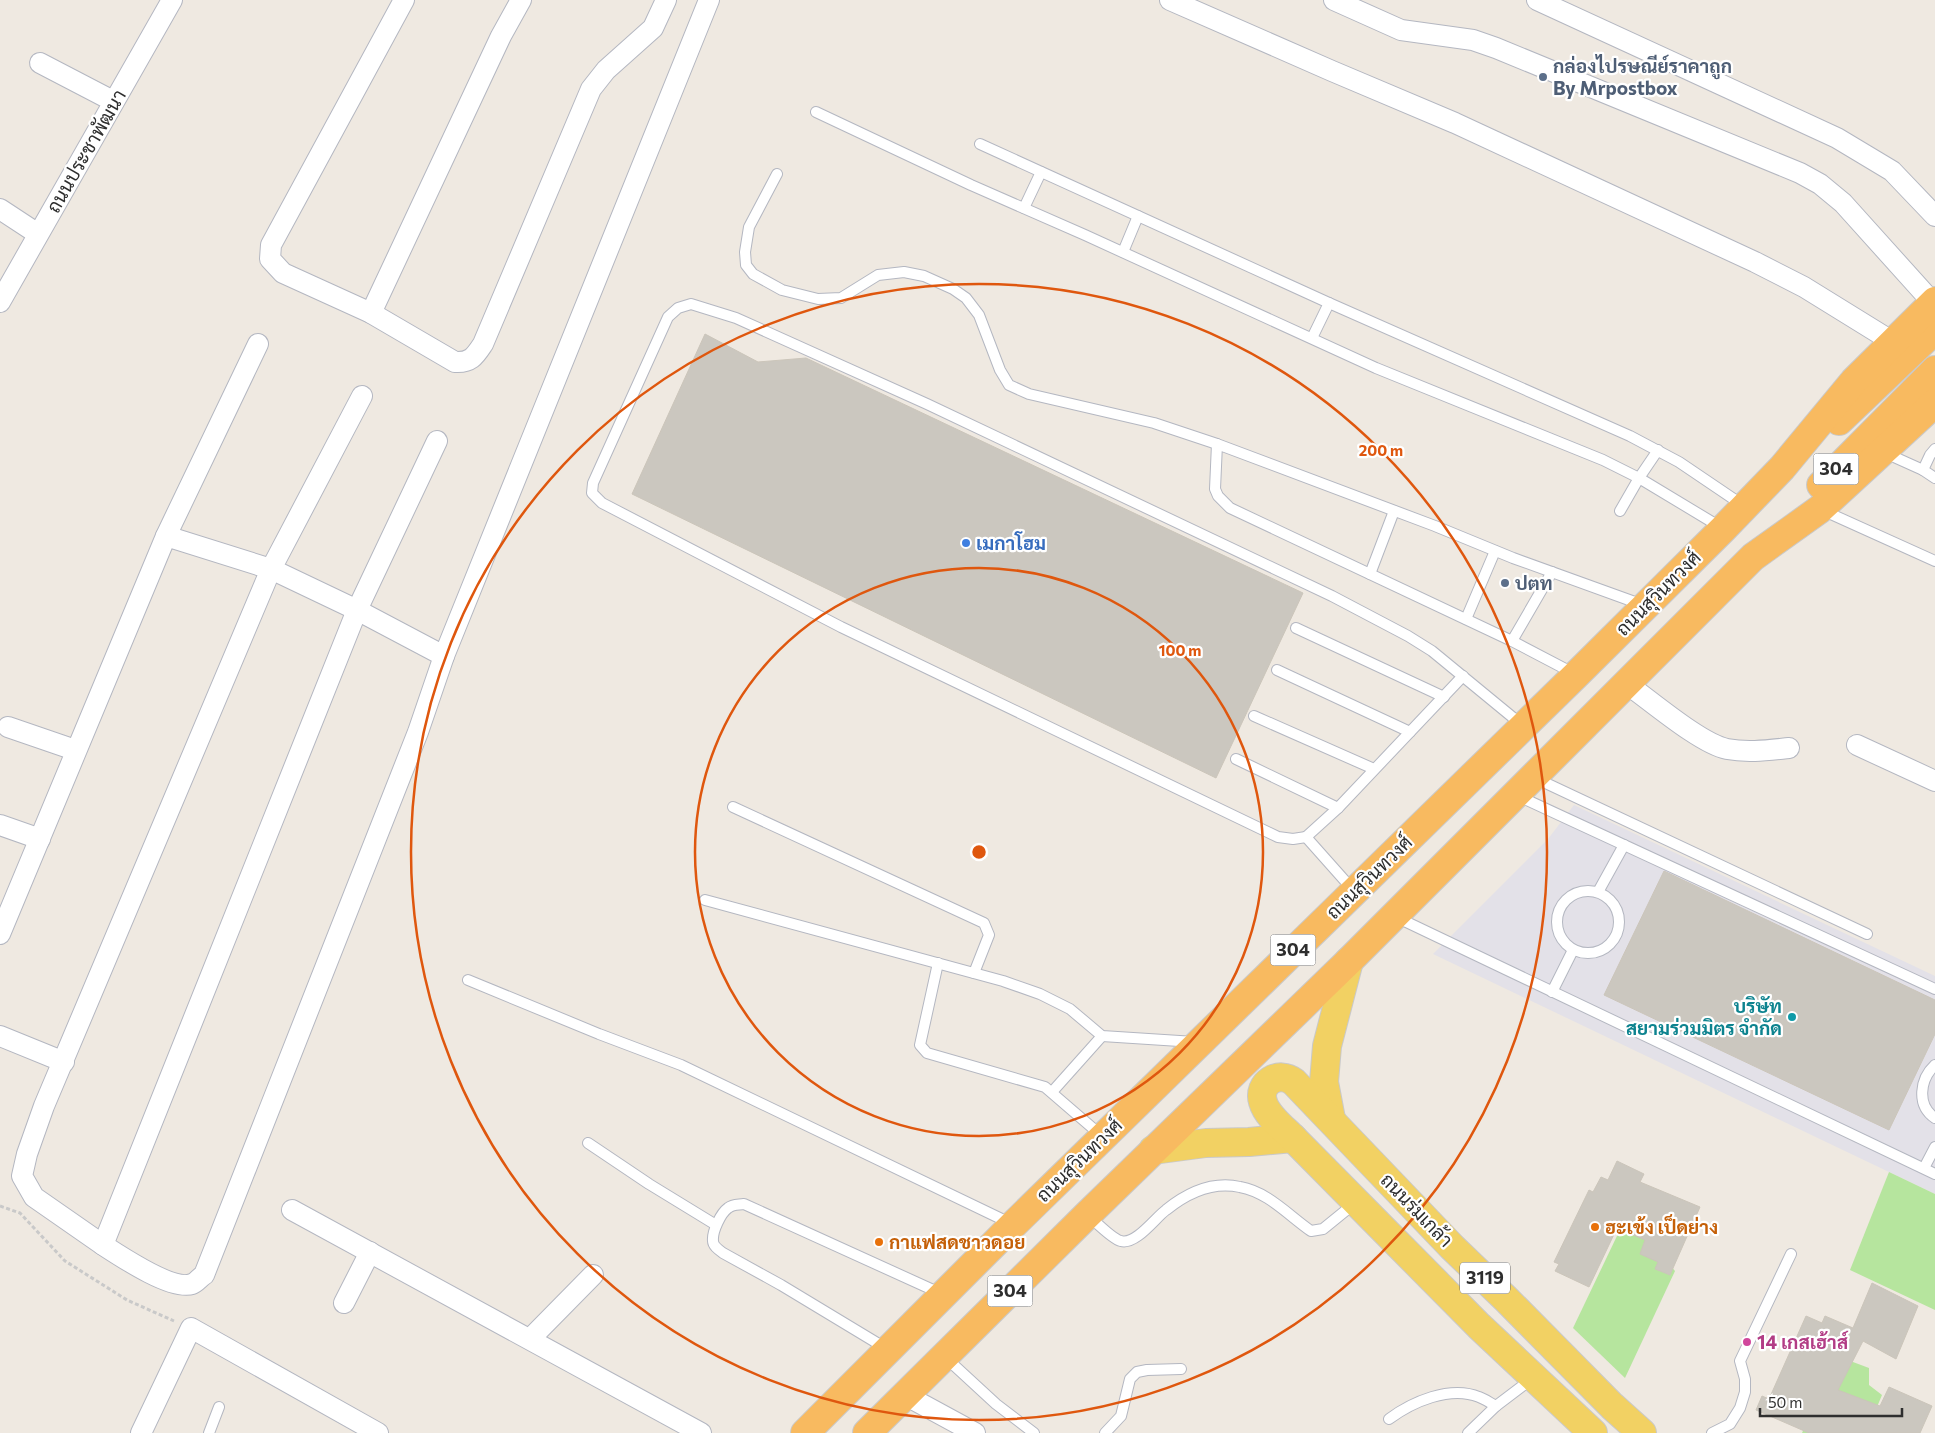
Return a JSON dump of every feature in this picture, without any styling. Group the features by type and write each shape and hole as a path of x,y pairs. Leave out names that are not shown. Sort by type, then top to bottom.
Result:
{"highway":[{"name":"ถนนสุวินทวงศ์","path":"805,1433 1198,1042 1576,675 1782,468 1850,411 1934,302"},
{"name":"ถนนสุวินทวงศ์","path":"1896,353 1935,330"},
{"name":"304","path":"1753,557 1820,509 1882,452 1930,386"},
{"name":"304","path":"867,1433 1525,786 1753,557 1867,437 1930,386"}],"main road":[{"path":"1331,1120 1324,1082 1327,1046 1349,961"},
{"name":"ถนนร่มเกล้า","path":"1593,1433 1479,1326 1267,1111 1263,1102 1264,1089 1273,1079 1279,1076 1290,1079 1452,1247 1612,1406 1642,1433"},
{"path":"1154,1150 1206,1143 1293,1138"}],"street":[{"name":"ถนนประชาพัฒนา","path":"0,302 172,0"},
{"path":"404,0 271,245 270,260 283,272 371,313 455,362 465,362 475,356 483,344 591,90 606,70 653,28 666,0"},
{"path":"371,313 501,36 521,0"},
{"path":"362,396 271,569 44,1106 27,1154 22,1176 34,1197 141,1269 180,1285 192,1284 204,1275 418,732 444,656 709,0"},
{"path":"1170,0 1455,123 1755,262 1804,287 1896,353"},
{"path":"1334,0 1402,30 1473,40 1496,48 1820,184 1844,203 1934,302"},
{"path":"1536,0 1837,138 1892,171 1935,216"},
{"path":"40,63 114,101"},
{"path":"0,209 38,234"},
{"path":"1,929 40,840 166,536 258,344"},
{"path":"104,1245 358,610 437,441"},
{"path":"166,536 271,569 358,610 444,656"},
{"path":"1627,684 1679,722 1714,744 1726,749 1748,751 1789,748"},
{"path":"8,727 76,750"},
{"path":"1857,745 1935,781"},
{"path":"0,825 40,840"},
{"path":"0,1036 64,1062"},
{"path":"292,1210 530,1338 701,1433"},
{"path":"344,1303 370,1252"},
{"path":"530,1338 593,1275"},
{"path":"141,1433 190,1328 378,1433"},
{"path":"905,1395 975,1433"}],"lane":[{"path":"816,112 1376,368 1604,460 1639,478 1723,528"},
{"path":"980,144 1658,450 1744,506"},
{"path":"1024,208 1041,172"},
{"path":"778,174 748,227 745,252 746,265 753,274 782,290 818,300 841,298 878,275 904,272 924,276 953,289 966,298 979,315 1000,370 1009,385 1029,394 1154,423 1218,444 1495,551 1645,605"},
{"path":"1123,252 1138,216"},
{"path":"1312,338 1329,303"},
{"path":"1463,676 1338,808 1306,837 1293,839 1278,837 841,627 602,503 592,493 593,483 668,317 678,308 691,304 736,318 918,400 1332,596 1408,636 1432,651 1463,676 1524,726"},
{"path":"1218,444 1215,489 1218,496 1230,508 1512,641 1576,675"},
{"path":"1923,470 1935,449"},
{"path":"1620,511 1658,450"},
{"path":"1882,452 1923,470 1935,478"},
{"path":"1820,509 1935,561"},
{"path":"1370,574 1394,511"},
{"path":"1466,619 1495,551"},
{"path":"1512,641 1552,572"},
{"path":"1296,628 1444,697"},
{"path":"1277,670 1410,732"},
{"path":"1254,716 1374,769"},
{"path":"1236,759 1338,808"},
{"path":"1525,786 1624,845 1935,989"},
{"path":"1525,786 1867,934"},
{"path":"733,807 984,923 989,935 974,973"},
{"path":"1306,837 1354,891"},
{"path":"1598,892 1624,845"},
{"path":"1589,890 1598,892 1614,904 1618,914 1617,934 1603,950 1594,953 1583,953 1573,950 1560,937 1556,918 1559,909 1564,901 1572,895 1589,890"},
{"path":"705,900 1031,990 1070,1008 1102,1036 1198,1042"},
{"path":"1393,916 1935,1174"},
{"path":"1552,992 1573,950"},
{"path":"938,963 920,1045 923,1050 927,1053 1045,1087 1103,1137"},
{"path":"468,980 681,1066 1013,1225"},
{"path":"1052,1092 1102,1036"},
{"path":"1935,1065 1923,1082 1922,1094 1925,1106 1935,1118"},
{"path":"588,1143 649,1184 716,1225"},
{"path":"1924,1168 1935,1147"},
{"path":"1087,1215 1119,1241 1129,1242 1166,1209 1190,1194 1202,1189 1218,1186 1239,1186 1257,1192 1273,1201 1311,1231 1323,1229 1357,1202"},
{"path":"888,1349 714,1246 712,1240 716,1225 727,1208 744,1204 943,1295"},
{"path":"1712,1433 1730,1424 1740,1408 1745,1392 1745,1379 1740,1361 1792,1254"},
{"path":"944,1357 996,1404 1034,1433"},
{"path":"1105,1433 1121,1416 1130,1379 1137,1372 1181,1369"},
{"path":"1468,1433 1496,1406 1534,1378"},
{"path":"1390,1420 1404,1408 1418,1401 1445,1395 1464,1394 1478,1396 1496,1406"},
{"path":"209,1433 219,1407"}],"path":[{"path":"0,1206 20,1213 65,1261 127,1300 190,1328"}],"shaded area":[{"name":"บริษัท สยามร่วมมิตร จำกัด","path":"1574,805 1935,976 1935,1194 1433,954 1548,839"}],"green space":[{"path":"1889,1172 1935,1194 1935,1310 1850,1270"},
{"path":"1627,1215 1675,1271 1625,1378 1573,1328"},
{"path":"1837,1356 1869,1368 1869,1385 1882,1395 1866,1433 1802,1433"}],"building":[{"name":"เมกาโฮม","path":"705,334 758,362 806,358 1303,593 1216,778 632,494"},
{"name":"บริษัท สยามร่วมมิตร จำกัด","path":"1664,871 1935,1000 1935,1034 1889,1130 1604,995"},
{"path":"1617,1161 1644,1174 1640,1182 1700,1207 1670,1275 1655,1269 1658,1262 1640,1254 1645,1240 1617,1228 1589,1287 1555,1271 1559,1264 1554,1262 1589,1190 1593,1192 1601,1177 1608,1180"},
{"path":"1872,1283 1918,1306 1896,1359 1863,1341 1838,1390 1880,1406 1889,1387 1932,1406 1920,1433 1809,1433 1756,1410 1762,1396 1769,1399 1806,1316 1822,1323 1825,1316 1853,1328"}],"place":[{"name":"กล่องไปรษณีย์ราคาถูก By Mrpostbox","path":"1543,77"},
{"name":"เมกาโฮม","path":"966,543"},
{"name":"ปตท","path":"1505,583"},
{"name":"บริษัท สยามร่วมมิตร จำกัด","path":"1792,1017"},
{"name":"ฮะเข้ง เป็ดย่าง","path":"1595,1227"},
{"name":"กาแฟสดชาวดอย","path":"879,1242"},
{"name":"14 เกสเฮ้าส์","path":"1747,1342"}]}
